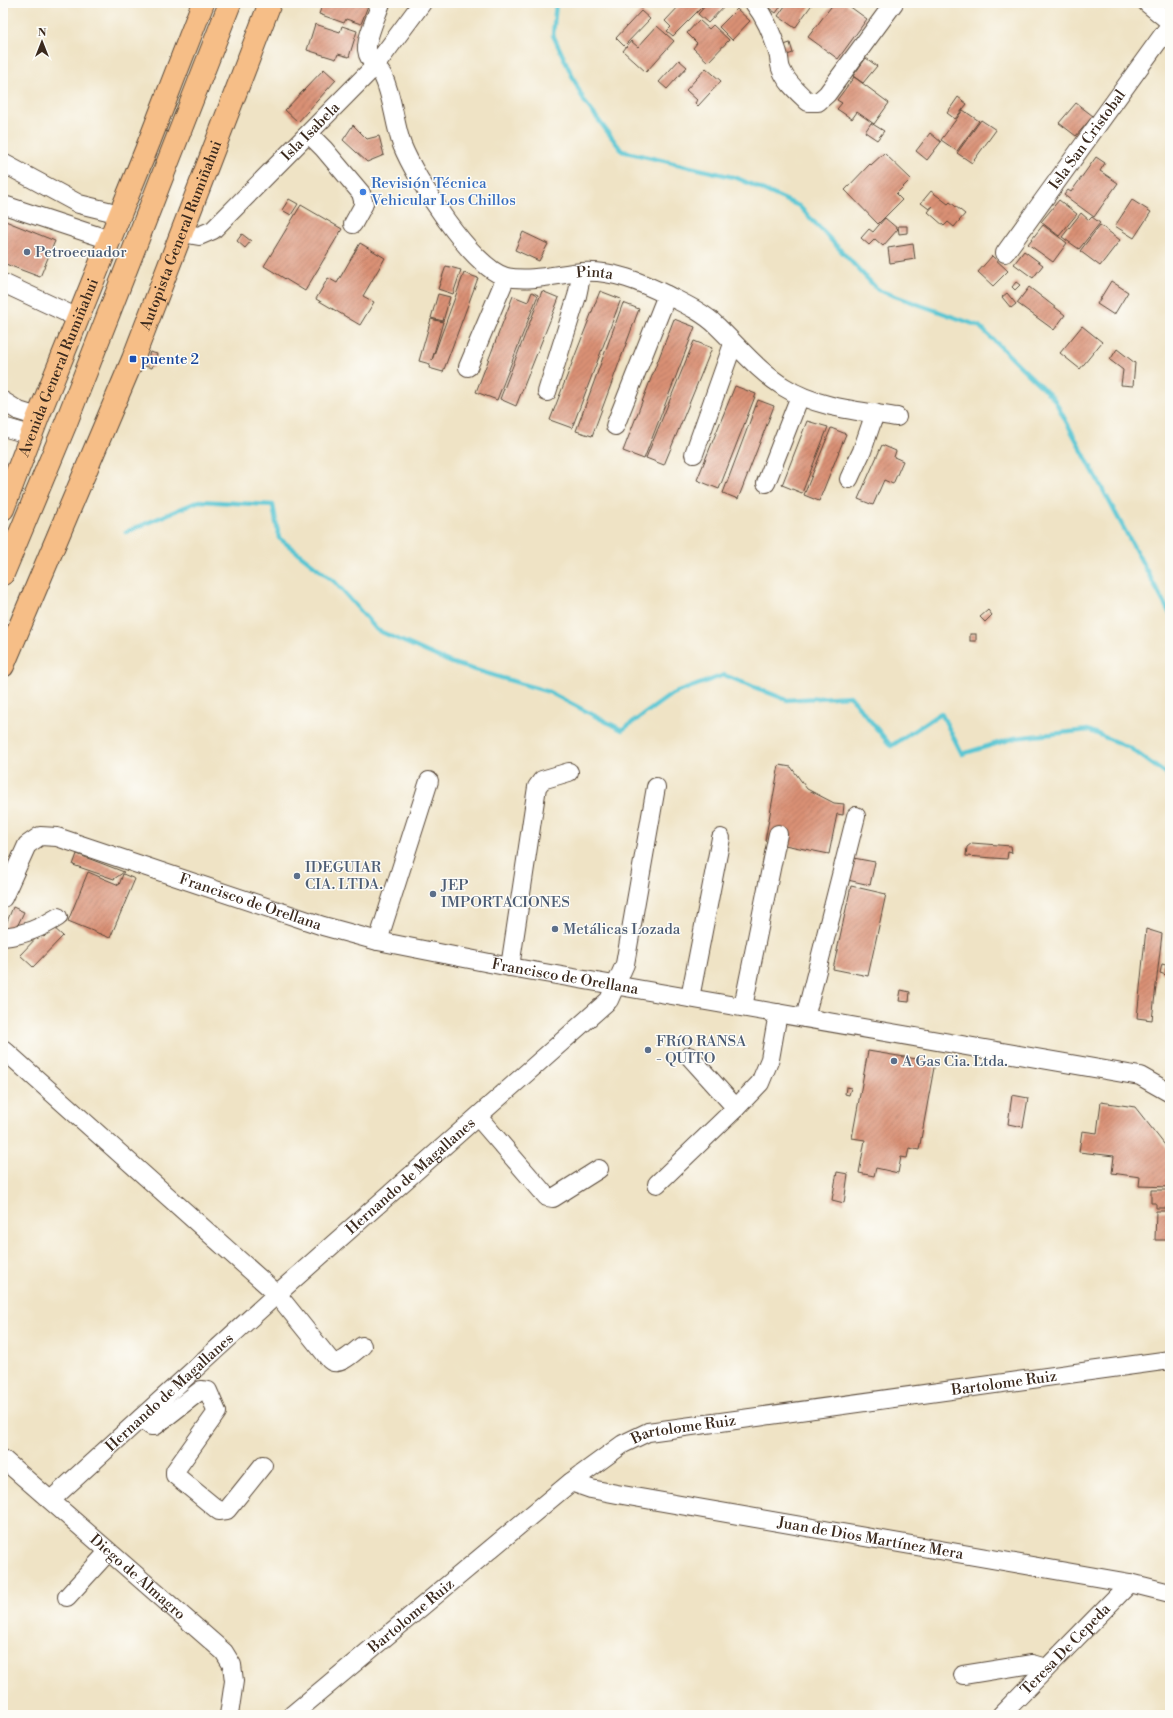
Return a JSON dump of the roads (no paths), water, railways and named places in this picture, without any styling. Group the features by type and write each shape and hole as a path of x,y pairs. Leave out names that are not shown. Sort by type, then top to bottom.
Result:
{"main road":[{"name":"Avenida General Rumiñahui","path":"4,505 29,421 78,318 203,3"},
{"path":"3,574 66,423 230,3"},
{"name":"Autopista General Rumiñahui","path":"3,666 126,377 270,3"}],"street":[{"name":"Pinta","path":"381,3 367,48 368,56 382,75 402,146 431,198 463,243 490,269 506,277 525,278 582,272 605,272 627,278 667,295 693,309 716,325 763,373 800,396 828,404 897,417"},
{"name":"Isla Isabela","path":"182,233 199,236 212,230 376,66 422,3"},
{"path":"754,3 769,29 778,53 782,71 792,85 808,102 818,102 826,94 894,3"},
{"path":"1147,3 1170,22"},
{"name":"Isla San Cristobal","path":"1005,253 1170,25"},
{"path":"309,134 324,149 361,193 364,204 353,224"},
{"path":"3,163 79,204 120,214"},
{"path":"3,207 7,206 110,240"},
{"path":"547,392 577,296 582,272"},
{"path":"468,367 506,277"},
{"path":"3,283 78,318"},
{"path":"615,426 667,295"},
{"path":"694,454 734,344"},
{"path":"766,483 800,396"},
{"path":"3,401 29,421"},
{"path":"849,479 862,451 876,413"},
{"path":"3,426 29,421"},
{"path":"3,426 29,421"},
{"path":"510,967 537,787 542,780 569,772"},
{"path":"378,940 429,781"},
{"name":"Hernando de Magallanes","path":"51,1500 277,1294 609,1000 625,964 656,787"},
{"path":"805,1018 856,816"},
{"path":"743,1007 778,834"},
{"name":"Francisco de Orellana","path":"3,898 27,845 40,836 57,838 323,926 378,940 510,967 1140,1076 1170,1094"},
{"path":"690,998 721,838"},
{"path":"3,937 20,935 43,927 58,917"},
{"path":"657,1184 760,1083 770,1059 778,1013"},
{"path":"3,1049 277,1294 333,1362 338,1363 362,1346"},
{"path":"689,1056 736,1108"},
{"path":"478,1117 547,1197 552,1198 599,1169"},
{"name":"Bartolome Ruiz","path":"292,1715 571,1482 623,1444 648,1432 1170,1360"},
{"path":"141,1418 151,1426 155,1426 201,1390 206,1390 209,1393 217,1412 175,1471 175,1475 219,1511 227,1510 263,1465"},
{"name":"Diego de Almagro","path":"3,1459 224,1652 232,1665 234,1681 229,1715"},
{"name":"Juan de Dios Martínez Mera","path":"571,1482 617,1494 1130,1583 1170,1594"},
{"path":"67,1597 108,1552"},
{"name":"Teresa De Cepeda","path":"1001,1715 1130,1583"},
{"path":"963,1675 1032,1664 1046,1668"}],"waterway":[{"path":"556,3 553,35 584,101 622,151 737,178 799,206 878,290 979,326 1054,399 1170,614"},
{"path":"126,532 199,501 273,505 279,538 335,582 377,630 452,663 549,692 622,730 672,694 724,675 787,700 850,696 891,746 941,713 962,754 1015,738 1088,730 1130,748 1170,777"}],"place":[{"name":"Revisión Técnica Vehicular Los Chillos","path":"363,192"},
{"name":"Petroecuador","path":"27,252"},
{"name":"puente 2","path":"133,359"},
{"name":"IDEGUIAR CIA. LTDA.","path":"297,876"},
{"name":"JEP IMPORTACIONES","path":"433,894"},
{"name":"Metálicas Lozada","path":"555,929"},
{"name":"FRíO RANSA - QUITO","path":"648,1050"},
{"name":"A Gas Cia. Ltda.","path":"894,1061"}]}
